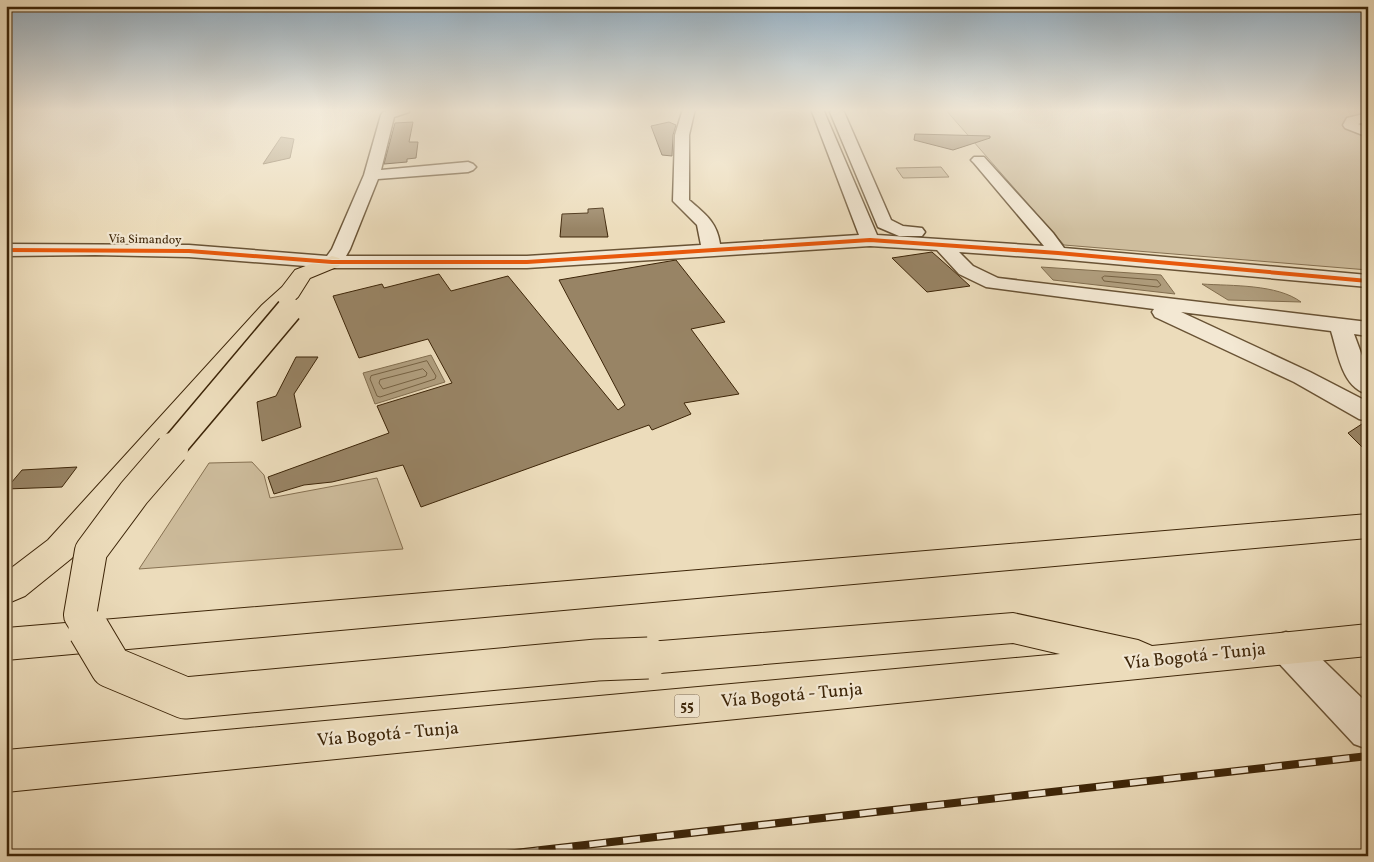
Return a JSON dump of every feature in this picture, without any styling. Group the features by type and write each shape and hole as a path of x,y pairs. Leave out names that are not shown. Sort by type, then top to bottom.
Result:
{"highway":[{"path":"284,259 298,265 294,292 134,492 91,550 80,615 111,667 185,698 597,660 648,658 1013,628 1162,661"},
{"path":"6,590 14,586 60,549 270,310 332,262"},
{"path":"6,644 1368,526"},
{"name":"Vía Bogotá - Tunja","path":"6,771 1368,640"}],"street":[{"path":"332,262 341,250 372,175 379,149"},
{"path":"682,149 681,202 707,224 711,250"},
{"path":"833,149 870,240"},
{"path":"853,149 884,223 889,227 899,231 1047,237"},
{"path":"979,160 1047,237 1058,253"},
{"path":"372,175 468,167"},
{"name":"Vía Simandoy","path":"6,250 190,251 332,262 527,262 870,240 1058,253 1368,281"},
{"path":"1140,301 1368,330"},
{"path":"1140,301 1302,377 1368,413"},
{"path":"1341,328 1358,375 1368,387"},
{"path":"1286,647 1368,731"}],"lane":[{"path":"942,245 966,270 993,283 1140,301"}],"shaded area":[{"path":"980,149 1368,149 1368,270 1064,245"},
{"path":"941,167 949,177 903,178 896,168"},
{"path":"252,462 264,475 270,498 377,478 403,549 139,569 209,463"}],"water":[{"path":"273,149 292,149 290,158 263,164"},
{"path":"1041,267 1161,275 1175,294 1053,280"},
{"path":"1202,284 1267,289 1291,296 1301,302 1228,300"},
{"path":"431,355 445,382 375,404 363,373"}],"building":[{"path":"388,149 417,149 416,158 407,159 407,162 384,164"},
{"path":"660,149 672,149 672,156 662,155"},
{"path":"603,208 608,237 560,237 562,214 588,213 588,209"},
{"path":"932,252 970,286 927,292 892,258"},
{"path":"676,260 725,322 691,329 739,394 684,403 691,414 652,430 649,425 421,507 403,465 332,482 304,485 274,494 268,477 389,433 377,406 452,383 428,339 359,358 333,296 382,284 384,288 439,274 451,291 508,276 618,410 625,405 559,280"},
{"path":"296,357 318,357 294,394 301,427 262,441 257,402 276,396"},
{"path":"1365,422 1368,423 1368,453 1348,433"},
{"path":"77,467 62,487 6,489 22,470"}],"railway":[{"path":"488,856 1368,756"}],"cycle path":[{"path":"6,250 189,251 332,262 527,262 870,240 1058,253 1368,281"}]}
